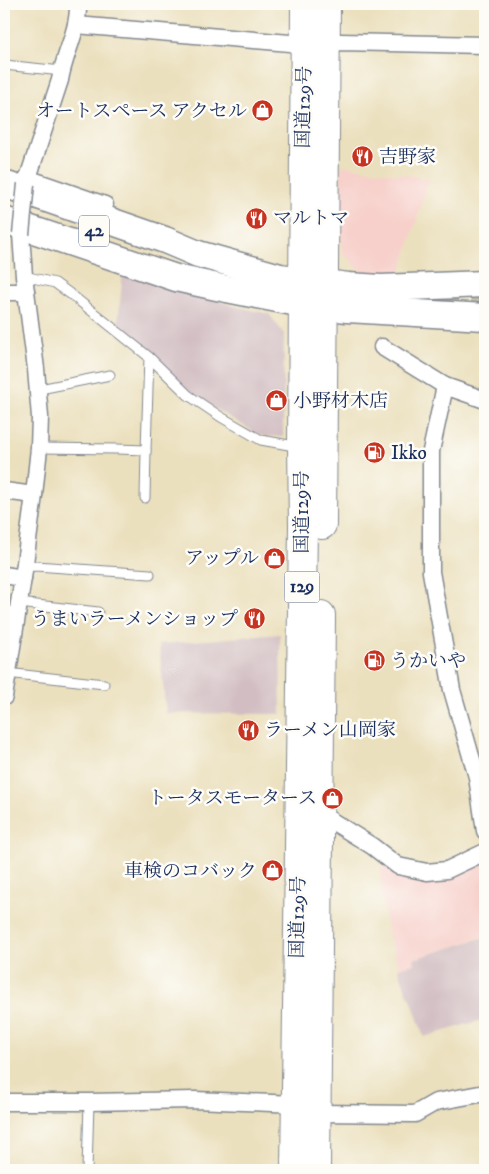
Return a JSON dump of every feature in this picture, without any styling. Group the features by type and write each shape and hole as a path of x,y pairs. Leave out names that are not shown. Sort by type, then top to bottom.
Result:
{"highway":[{"name":"国道129号","path":"295,1170 306,1109 320,816 313,293 315,42 305,4"},
{"name":"国道129号","path":"315,42 326,4"},
{"name":"国道129号","path":"313,293 302,445 306,1109 316,1170"}],"main road":[{"path":"19,182 198,254 280,277 313,293 362,310 485,317"},
{"name":"42","path":"4,201 184,262"},
{"path":"13,227 176,278 217,287 313,293 348,286 381,288 485,284"}],"street":[{"path":"4,697 6,669 24,573 39,448 40,417 25,284 13,227 19,182 60,80 76,25 78,4"},
{"path":"76,25 290,43 485,45"},
{"path":"4,292 25,284"},
{"path":"382,347 445,386 485,400"},
{"path":"445,386 431,451 431,572 452,690 477,777 485,831"},
{"path":"4,491 34,494"},
{"path":"4,575 24,573"},
{"path":"320,816 332,821 372,846 398,866 428,872 447,870 485,852"},
{"path":"4,1102 195,1100 306,1109 415,1114 436,1102 485,1093"}],"lane":[{"path":"4,65 62,72"},
{"path":"25,284 55,283 149,357 188,395 260,440 289,445 302,445"},
{"path":"146,498 149,357"},
{"path":"38,392 45,388 110,375"},
{"path":"39,448 146,450"},
{"path":"24,573 36,566 150,574"},
{"path":"19,603 98,612"},
{"path":"6,669 89,686 104,684"},
{"path":"87,1170 90,1102"}],"shaded area":[{"path":"341,165 429,179 400,275 362,272 342,252"},
{"path":"123,271 234,306 269,314 284,334 283,437 261,436 189,393 118,323"},
{"path":"280,634 281,714 166,713 159,644"},
{"path":"479,861 485,862 485,936 414,959 415,964 399,968 388,933 381,895 381,865 402,874"},
{"path":"485,937 485,1019 424,1037 398,968 415,964 414,959"}],"tunnel":[{"path":"393,299 485,301"}],"place":[{"name":"オートスペース アクセル","path":"263,111"},
{"name":"吉野家","path":"363,157"},
{"name":"マルトマ","path":"257,218"},
{"name":"小野材木店","path":"277,401"},
{"name":"Ikko","path":"375,453"},
{"name":"アップル","path":"275,558"},
{"name":"うまいラーメンショップ","path":"254,619"},
{"name":"うかいや","path":"374,661"},
{"name":"ラーメン山岡家","path":"248,730"},
{"name":"トータスモータース","path":"333,798"},
{"name":"車検のコバック","path":"273,871"}]}
